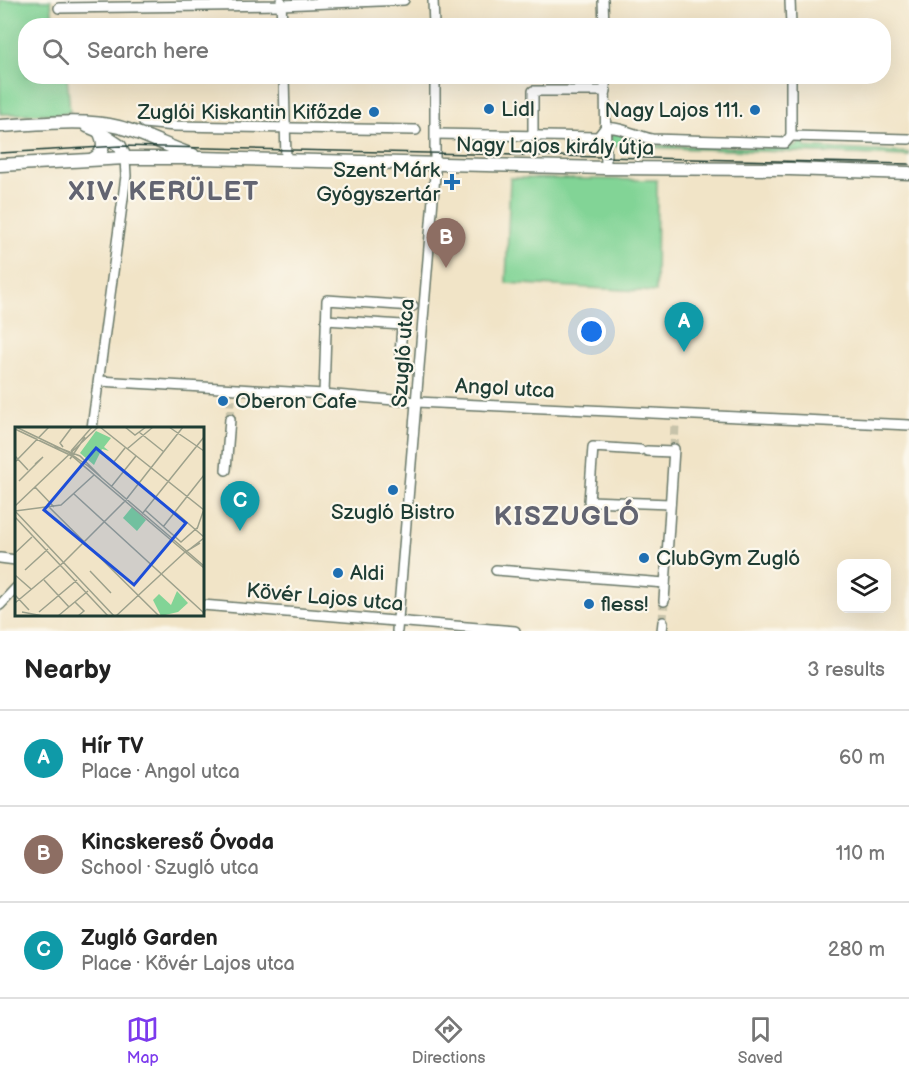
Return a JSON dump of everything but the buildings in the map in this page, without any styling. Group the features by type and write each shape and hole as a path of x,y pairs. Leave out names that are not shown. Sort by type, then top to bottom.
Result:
{"main road":[{"name":"Nagy Lajos király útja","path":"0,126 73,123 119,127 199,158"},
{"path":"73,123 99,132 120,146 125,158"},
{"path":"93,159 104,147 99,132"},
{"name":"Nagy Lajos király útja","path":"0,165 93,159 199,158 909,173"}],"street":[{"path":"59,8 404,0"},
{"path":"433,0 434,18"},
{"path":"603,0 604,18"},
{"path":"790,0 791,18"},
{"path":"281,2 282,18"},
{"path":"284,84 286,160"},
{"name":"Szugló utca","path":"397,627 436,164 435,84"},
{"path":"606,84 606,168"},
{"path":"791,84 792,136"},
{"path":"534,135 533,91 606,91"},
{"path":"144,123 286,129 416,130"},
{"path":"436,134 598,137 605,128"},
{"name":"Nagy Lajos király útja","path":"605,128 619,128 635,136 652,139 785,143 792,136 909,140"},
{"path":"93,427 125,185 125,158"},
{"path":"324,394 327,300 413,306"},
{"path":"326,320 402,325 400,355"},
{"name":"Angol utca","path":"99,381 324,394 675,419 909,424"},
{"path":"231,400 232,389"},
{"path":"226,470 230,419"},
{"path":"664,601 670,504 673,451 592,447 589,501 670,504"},
{"path":"0,558 15,560"},
{"path":"496,570 665,583"},
{"path":"0,605 15,589"},
{"path":"316,615 317,603"},
{"name":"Kövér Lajos utca","path":"204,605 316,615 397,627 515,631"}],"green space":[{"path":"0,0 51,0 53,18 18,18 18,84 68,84 70,112 0,114"},
{"path":"615,131 631,139 658,145 773,148 797,146 800,140 804,139 805,147 909,153 909,156 610,146 611,133"},
{"path":"510,178 657,180 656,292 506,283"}],"tunnel":[{"path":"230,419 231,400"},
{"path":"674,449 675,424"},
{"path":"663,622 664,601"}],"tram line":[{"path":"0,153 120,146 909,164"}],"place":[{"name":"Lidl","path":"489,109"},
{"name":"Nagy Lajos 111.","path":"755,110"},
{"name":"Zuglói Kiskantin Kifőzde","path":"374,112"},
{"name":"Szent Márk Gyógyszertár","path":"452,182"},
{"name":"Kincskereső Óvoda","path":"446,268"},
{"name":"Hír TV","path":"684,352"},
{"name":"Oberon Cafe","path":"223,401"},
{"name":"Szugló Bistro","path":"393,490"},
{"name":"Zugló Garden","path":"240,531"},
{"name":"ClubGym Zugló","path":"644,558"},
{"name":"Aldi","path":"338,573"},
{"name":"fless!","path":"589,604"}],"district":[{"name":"XIV. KERÜLET","path":"164,191"},
{"name":"KISZUGLÓ","path":"567,516"}]}
